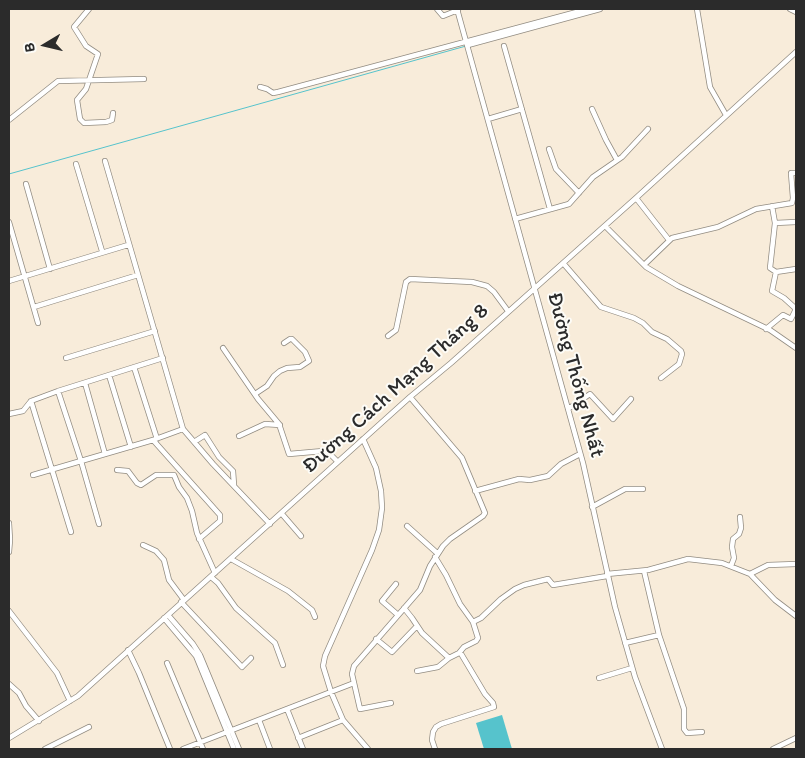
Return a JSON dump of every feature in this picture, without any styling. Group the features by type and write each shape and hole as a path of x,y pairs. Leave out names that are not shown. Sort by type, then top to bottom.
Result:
{"street":[{"path":"90,9 74,27 86,46 98,54 86,89 78,100 81,122 109,122 113,119 113,114"},
{"path":"437,9 443,16 458,9"},
{"name":"Đường Thống Nhất","path":"458,9 580,454 607,575 625,643 632,668 662,749"},
{"path":"467,43 588,9"},
{"path":"260,88 278,92 600,9"},
{"path":"697,9 710,87 726,115"},
{"path":"790,9 796,12"},
{"path":"504,46 550,209"},
{"name":"Đường Cách Mạng Tháng 8","path":"9,738 78,696 410,397 605,226 796,52"},
{"path":"9,120 54,82 90,79 144,79"},
{"path":"488,119 522,109"},
{"path":"592,109 617,160"},
{"path":"515,219 569,204 593,177 625,154 648,129"},
{"path":"549,148 556,169 579,193"},
{"path":"105,161 128,245 184,429 270,524"},
{"path":"76,164 102,252"},
{"path":"644,265 669,240 714,229 751,211 792,203 791,173 796,173"},
{"path":"26,184 50,269"},
{"path":"636,198 669,240"},
{"path":"772,206 775,223 770,266 776,272 796,269"},
{"path":"9,222 38,323"},
{"path":"775,223 796,222"},
{"path":"605,226 644,265 678,286 766,329 796,348"},
{"path":"9,281 128,245"},
{"path":"563,263 601,307 634,318 643,323 652,332 668,339 681,351 679,364 661,378"},
{"path":"766,329 783,315 791,319 795,311 784,298 772,291 776,272"},
{"path":"34,307 138,274"},
{"path":"388,336 396,330 406,282 410,279 472,282 487,286 494,292 508,311"},
{"path":"66,358 154,331"},
{"path":"255,394 267,386 280,371 290,367 300,367 309,361 305,352 292,339 284,343"},
{"path":"223,348 255,394 280,425 289,454 323,451 330,454 338,462"},
{"path":"9,414 23,412 31,401 58,391 163,358"},
{"path":"134,367 155,440 220,515 220,521 199,539"},
{"path":"109,375 131,447"},
{"path":"84,383 106,454"},
{"path":"58,391 82,461 99,524"},
{"path":"568,409 590,394 613,419 631,399"},
{"path":"391,703 360,709 352,670 376,639 420,590 436,555 450,538 485,515 462,458 410,397"},
{"path":"31,401 71,532"},
{"path":"239,436 265,424 280,425"},
{"path":"33,476 155,440 184,429"},
{"path":"194,442 206,435 219,457 233,471 234,485"},
{"path":"363,440 376,468 382,502 381,519 372,550 325,656 324,671 343,720 367,748"},
{"path":"475,491 518,479 530,480 548,476 561,464 580,454"},
{"path":"117,470 128,471 137,483 141,485 156,475 174,475 179,487 187,498 199,539 213,575 236,608 275,643 283,665"},
{"path":"592,507 626,489 643,489"},
{"path":"282,514 301,536"},
{"path":"730,566 734,558 733,540 739,534 741,528 740,517"},
{"path":"9,523 9,552"},
{"path":"407,526 436,555 460,604 473,622 477,639 435,668 417,671"},
{"path":"144,545 156,551 164,560 169,580 182,601 242,667 251,658"},
{"path":"231,558 288,591 312,610 315,617"},
{"path":"473,622 481,618 501,599 519,586 548,579 553,585 607,575 644,571 688,559 722,563 750,574 775,600 796,616"},
{"path":"750,574 768,566 796,564"},
{"path":"644,571 658,635 684,709 685,731 687,733 702,732"},
{"path":"396,584 382,601 398,615"},
{"path":"404,608 422,633 449,658"},
{"path":"9,611 57,673 70,701"},
{"path":"166,616 194,652 218,704 234,749"},
{"path":"376,639 392,652 417,626"},
{"path":"625,643 658,635"},
{"path":"128,650 170,749"},
{"path":"435,749 432,740 436,727 494,707 494,703 485,694 460,652"},
{"path":"167,662 203,749"},
{"path":"599,678 632,668"},
{"path":"183,749 354,683"},
{"path":"9,684 19,693 26,706 39,721"},
{"path":"287,709 302,749"},
{"path":"259,720 270,749"},
{"path":"298,738 343,720"},
{"path":"45,749 89,727"},
{"path":"229,731 239,749"},
{"path":"773,749 796,738"},
{"path":"359,749 367,748"}],"water":[{"path":"502,715 512,749 484,749 476,723"}],"waterway":[{"path":"9,174 466,46"}]}
